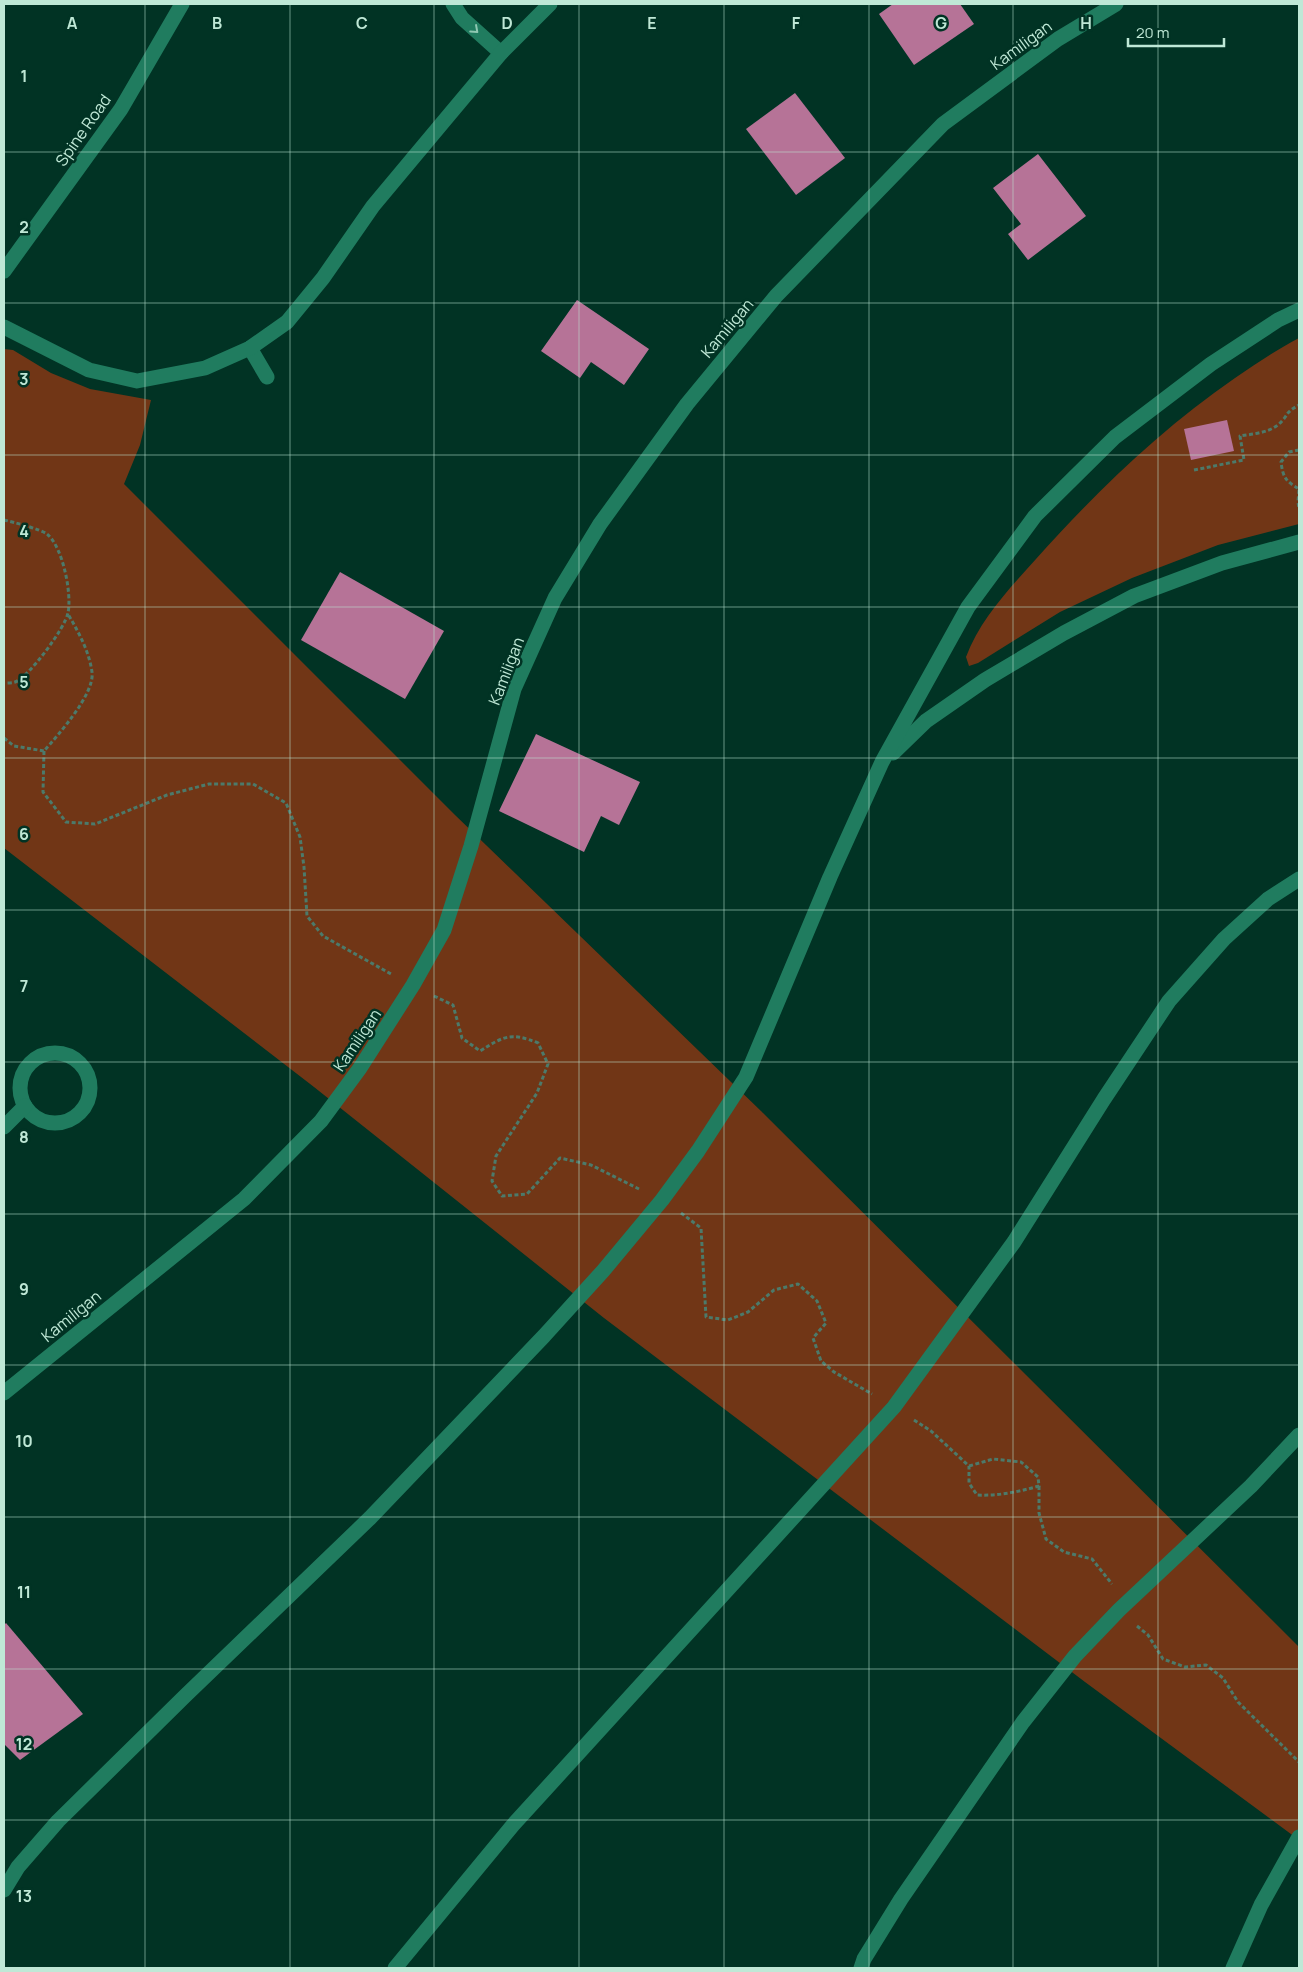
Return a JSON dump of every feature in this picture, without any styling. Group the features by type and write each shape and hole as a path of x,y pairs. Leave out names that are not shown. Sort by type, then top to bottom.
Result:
{"street":[{"name":"Spine Road","path":"4,271 121,109 182,4"},
{"path":"452,4 462,18 500,53"},
{"path":"4,327 89,370 137,381 205,368 250,348 287,322 323,278 373,206 500,53 550,4"},
{"name":"Kamiligan","path":"4,1393 244,1199 321,1120 360,1068 413,985 444,930 471,846 514,689 555,598 600,524 687,404 776,296 936,130 1058,40 1116,4"},
{"path":"4,1890 18,1867 58,1821 370,1518 544,1336 603,1271 662,1200 698,1151 746,1077 830,876 882,762 968,607 1035,516 1115,437 1211,364 1278,320 1299,310"},
{"path":"250,348 267,376"},
{"path":"882,762 926,721 985,680 1064,633 1134,596 1222,563 1299,542"},
{"path":"395,1968 513,1825 894,1407 1014,1242 1169,1001 1224,939 1268,899 1299,879"},
{"path":"54,1052 72,1056 85,1069 90,1087 86,1104 73,1118 56,1123 38,1119 25,1106 19,1088 24,1071 36,1057 54,1052"},
{"path":"4,1127 25,1106"},
{"path":"861,1968 864,1959 901,1899 1023,1722 1075,1656 1119,1610 1251,1486 1299,1435"},
{"path":"1233,1968 1261,1905 1299,1837"}],"path":[{"path":"1194,470 1244,460 1240,436 1267,431 1278,424 1288,411 1299,406"},
{"path":"1299,450 1289,452 1281,462 1282,473 1287,482 1299,489 1299,509"},
{"path":"4,520 47,534 61,555 68,582 68,614 57,636 36,663 16,682 4,683"},
{"path":"68,614 84,642 92,674 84,698 65,726 44,751 43,792 66,822 95,824 167,795 209,784 253,784 286,803 300,837 307,916 323,936 368,962 453,1005 462,1038 480,1050 504,1037 520,1036 538,1042 548,1064 537,1093 496,1156 492,1181 502,1196 526,1194 560,1158 591,1166 662,1200 701,1228 706,1317 728,1320 748,1312 774,1290 798,1284 818,1301 826,1322 813,1338 821,1360 834,1372 894,1407 931,1432 969,1466 969,1483 977,1495 996,1496 1039,1486"},
{"path":"4,738 14,746 44,751"},
{"path":"969,1466 993,1459 1021,1462 1038,1477 1038,1513 1046,1539 1064,1552 1092,1559 1113,1585 1119,1610 1148,1635 1164,1659 1185,1667 1206,1665 1223,1678 1238,1702 1299,1762"}],"shaded area":[{"path":"1299,338 1299,524 1218,545 1132,578 1060,612 978,663 969,666 966,657 972,643 996,605 1059,534 1106,486 1181,418 1258,362"},
{"path":"4,349 13,350 51,373 90,389 151,400 140,445 124,484 455,815 761,1111 1299,1647 1299,1840 1085,1682 604,1318 314,1087 4,848"}],"building":[{"path":"893,4 960,4 974,24 914,65 879,14"},
{"path":"795,93 845,158 796,195 746,129"},
{"path":"1038,154 1086,216 1028,260 1008,234 1021,224 993,188"},
{"path":"577,300 649,349 624,385 591,362 580,378 541,351"},
{"path":"1227,420 1234,451 1191,460 1184,429"},
{"path":"340,572 444,631 405,699 301,640"},
{"path":"536,734 640,782 619,825 601,816 584,852 499,811"},
{"path":"6,1623 83,1714 20,1760 4,1744 4,1625"}]}
